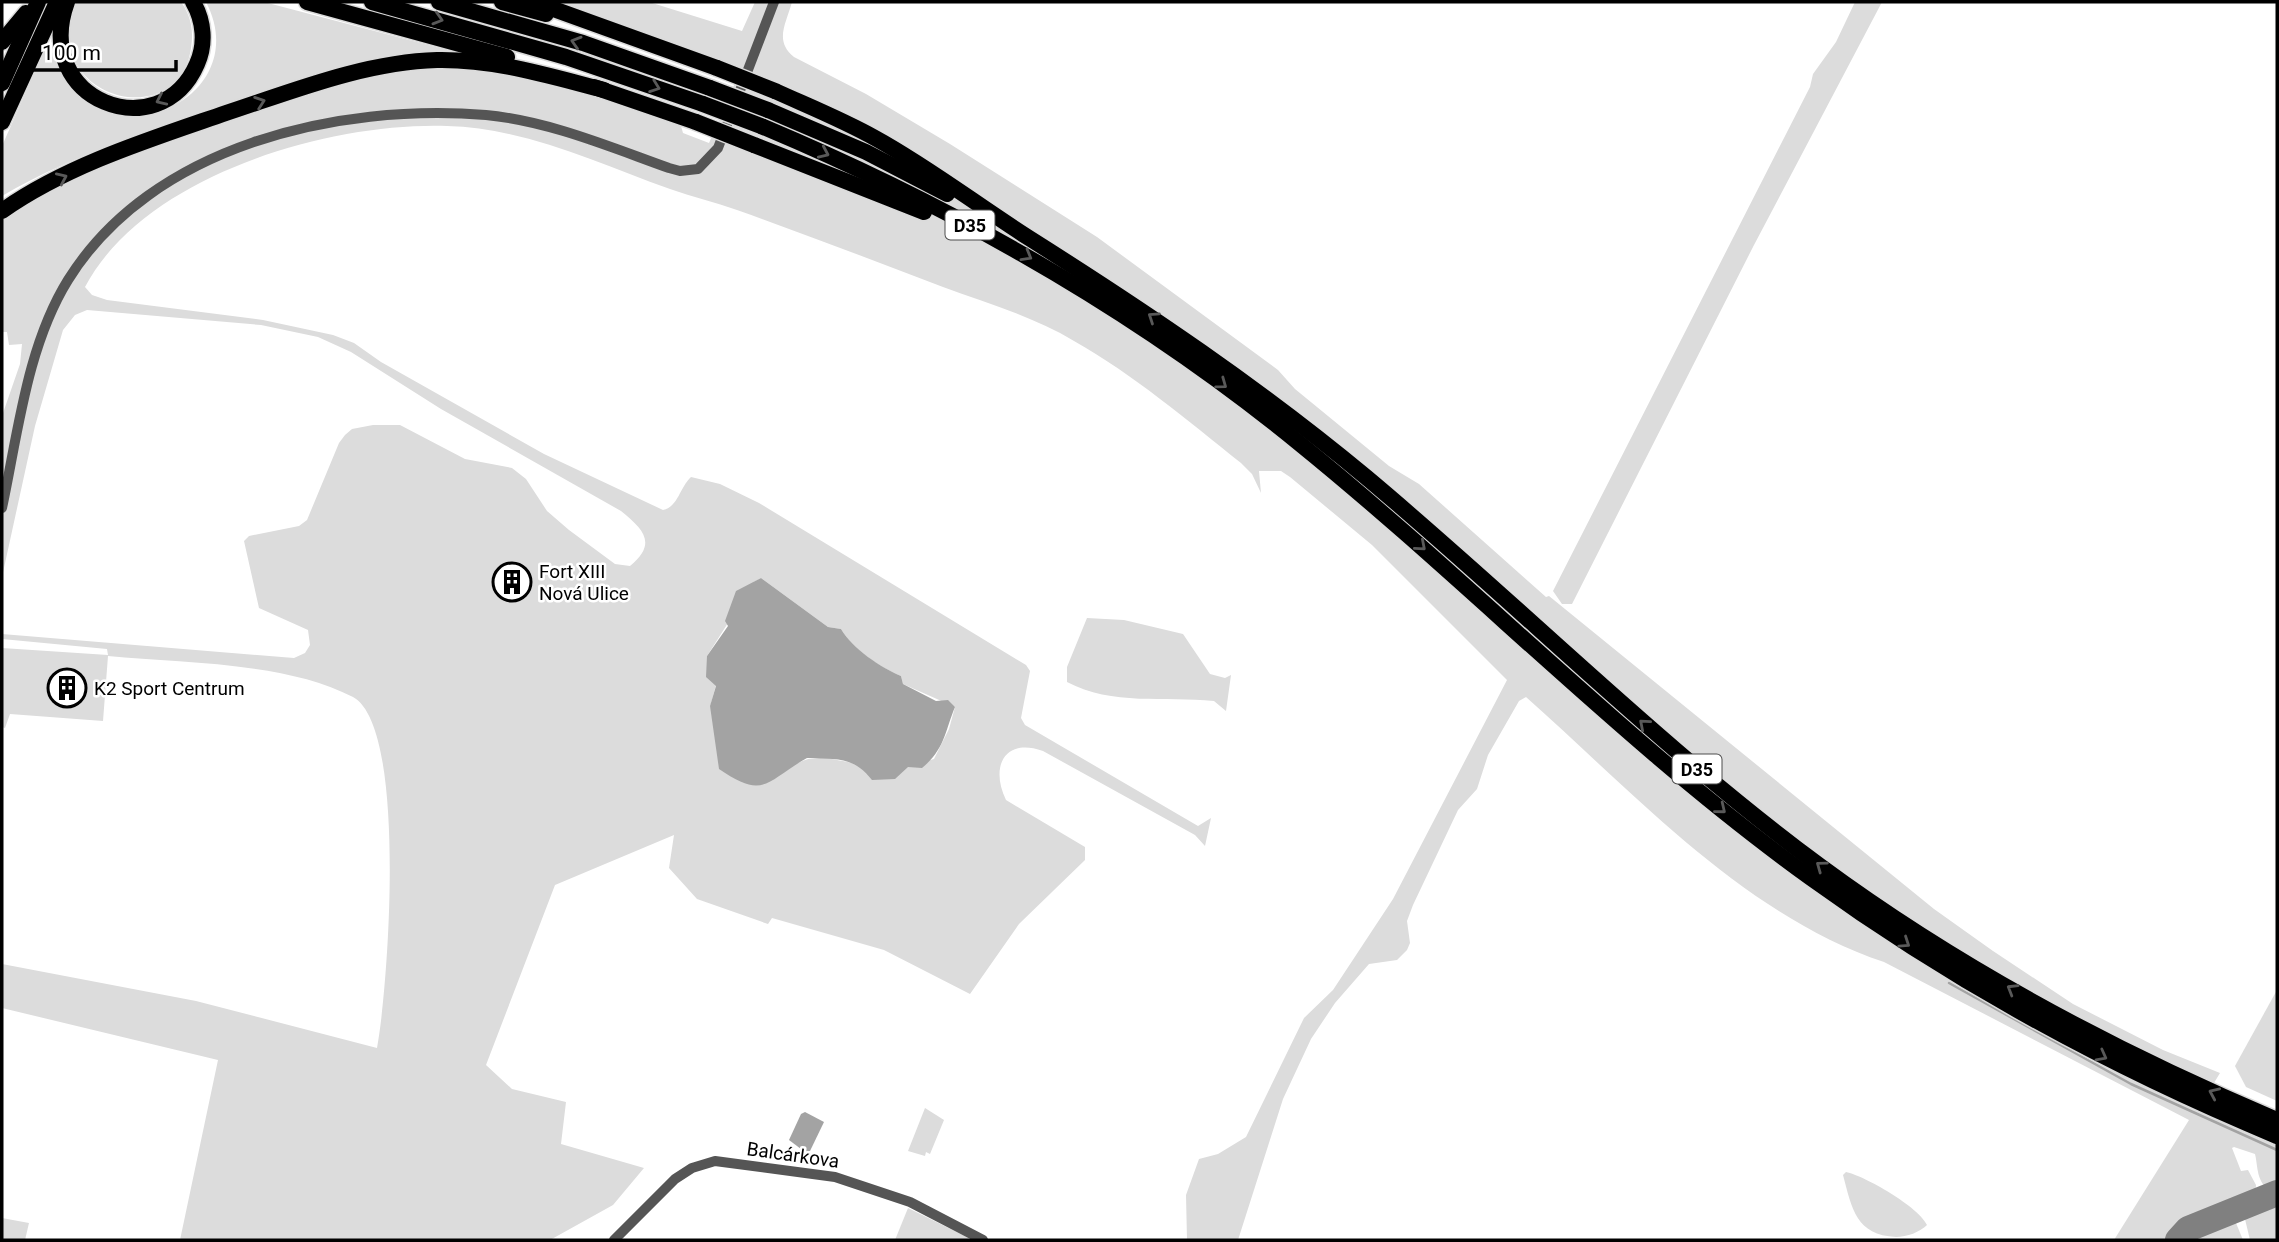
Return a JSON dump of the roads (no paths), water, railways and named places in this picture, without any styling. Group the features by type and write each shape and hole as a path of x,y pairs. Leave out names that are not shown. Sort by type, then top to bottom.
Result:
{"highway":[{"path":"2,42 32,2"},
{"path":"2,83 38,2"},
{"path":"2,122 57,2"},
{"path":"67,2 60,41 71,75 97,99 128,108 163,100 192,75 200,54 202,38 201,20 193,2"},
{"path":"307,2 516,60 604,90 696,122 1003,242"},
{"name":"D35","path":"372,2 566,57 761,126 881,179 1003,242 1142,327 1297,440 1698,791 1812,879 1913,948 2035,1021 2134,1073 2277,1136"},
{"name":"D35","path":"439,2 583,43 768,110 866,152 1029,238 1199,348 1310,432 1439,541 1644,724 1822,868 1920,934 2063,1020 2142,1060 2277,1120"},
{"path":"502,2 616,33"},
{"path":"534,2 775,91 876,138 1029,238"},
{"path":"2,211 47,185 145,143 270,98 387,66 425,61 480,62 527,70 604,90"}],"street":[{"path":"2,508 33,368 58,299 101,238 127,214 164,187 207,163 262,140 343,120 400,114 488,116 535,124 669,168 680,171 698,169 718,148 774,2"},
{"name":"Balcárkova","path":"614,1240 641,1217 675,1179 692,1168 715,1161 835,1177 910,1202 984,1240"}],"waterway":[{"path":"1949,983 2131,1084 2277,1150"}],"place":[{"name":"Fort XIII Nová Ulice","path":"512,582"},
{"name":"K2 Sport Centrum","path":"67,688"}]}
